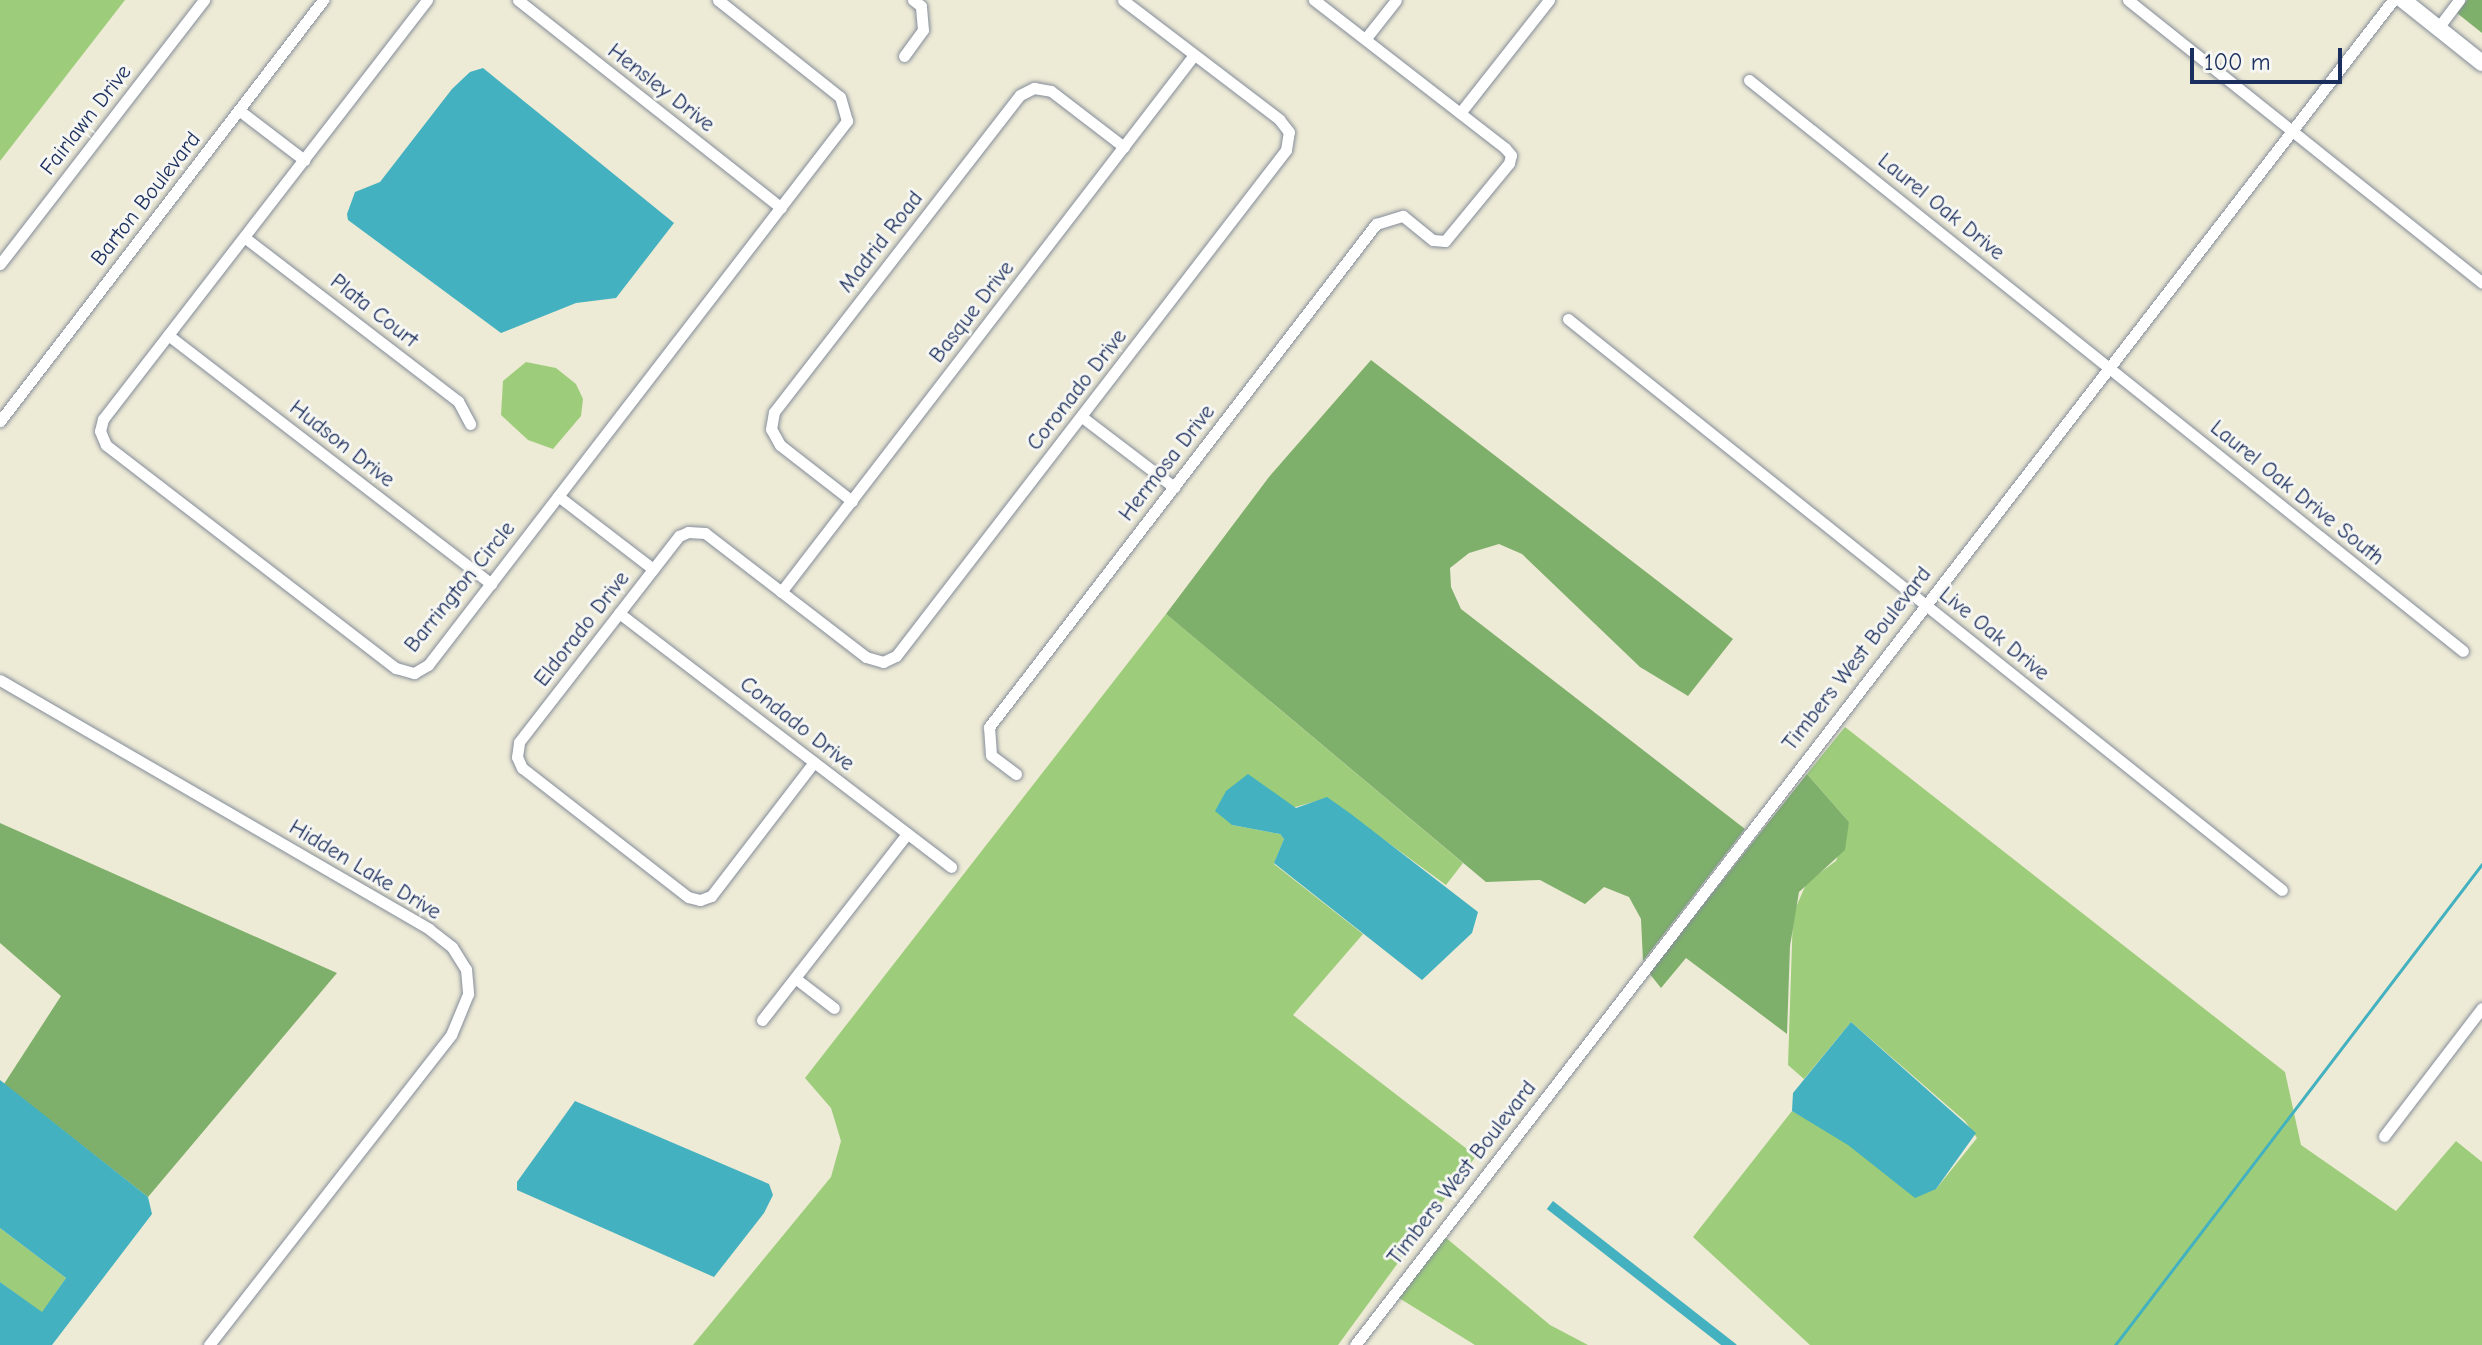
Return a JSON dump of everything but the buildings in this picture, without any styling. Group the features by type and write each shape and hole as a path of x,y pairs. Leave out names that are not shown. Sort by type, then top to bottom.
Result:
{"main road":[{"path":"2403,0 2482,63"}],"street":[{"name":"Fairlawn Drive","path":"0,264 204,0"},
{"name":"Barton Boulevard","path":"0,421 323,0"},
{"name":"Barrington Circle","path":"427,0 103,419 100,431 106,445 396,668 414,673 428,665 847,121 847,108 840,97 718,0"},
{"name":"Hensley Drive","path":"518,0 781,208"},
{"path":"904,56 923,30 921,6 913,0"},
{"path":"1123,0 1194,55"},
{"path":"1314,0 1460,113 1549,0"},
{"path":"1366,38 1396,0"},
{"path":"2128,0 2482,283"},
{"name":"Timbers West Boulevard","path":"1355,1345 2107,366 2393,0"},
{"path":"2438,28 2459,0"},
{"name":"Coronado Drive","path":"781,592 866,657 883,662 896,656 1082,417 1286,150 1289,132 1194,55"},
{"name":"Basque Drive","path":"781,592 1194,55"},
{"name":"Laurel Oak Drive","path":"1749,80 2107,366"},
{"name":"Madrid Road","path":"852,501 780,445 771,429 774,412 1020,95 1034,88 1051,91 1124,147"},
{"path":"240,111 304,160"},
{"name":"Hermosa Drive","path":"1016,774 991,755 987,742 989,727 1376,224 1390,217 1403,216 1433,240 1445,241 1453,235 1511,155 1460,113"},
{"name":"Plata Court","path":"244,237 458,401 470,424"},
{"name":"Live Oak Drive","path":"1568,319 2282,890"},
{"name":"Hudson Drive","path":"168,335 491,584"},
{"name":"Laurel Oak Drive South","path":"2107,366 2463,651"},
{"path":"1082,417 1174,487"},
{"path":"558,496 653,569"},
{"name":"Eldorado Drive","path":"781,592 705,533 688,532 653,569 519,742 517,757 522,768 688,897 700,900 711,896 814,762"},
{"name":"Condado Drive","path":"619,613 951,867"},
{"name":"Hidden Lake Drive","path":"0,680 429,929 452,947 466,969 468,994 451,1035 209,1345"},
{"path":"762,1020 907,834"},
{"path":"795,978 834,1008"},
{"path":"2384,1136 2482,1008"}],"green space":[{"path":"0,0 125,0 0,161"},
{"path":"2467,0 2482,0 2482,33 2457,13"},
{"path":"1371,360 1733,639 1688,696 1640,667 1522,554 1499,544 1469,553 1450,568 1451,587 1461,609 1745,829 1643,961 1641,919 1629,897 1604,887 1585,904 1540,880 1486,882 1166,614 1269,477"},
{"path":"526,362 556,368 576,384 583,399 581,416 553,449 528,440 501,415 503,381"},
{"path":"1166,614 1463,863 1446,885 1327,798 1232,825 1280,834 1284,839 1274,864 1363,934 1293,1015 1476,1156 1338,1345 693,1345 831,1177 841,1141 831,1108 805,1078"},
{"path":"1845,727 2285,1072 2301,1145 2396,1211 2456,1141 2482,1162 2482,1345 1810,1345 1693,1237 1792,1111 1936,1189 1977,1138 1965,1121 1851,1022 1804,1079 1788,1065 1793,914 1807,882 1836,861 1849,822 1807,774"},
{"path":"1807,774 1849,822 1845,850 1799,892 1790,946 1787,1034 1686,958 1661,988 1649,973"},
{"path":"0,823 337,973 148,1197 4,1084 61,996 0,943"},
{"path":"0,1228 66,1278 42,1313 0,1282"},
{"path":"1445,1237 1550,1325 1588,1345 1475,1345 1399,1298"}],"water":[{"path":"483,68 674,223 616,298 576,303 501,333 348,220 347,214 355,192 380,182 452,89 470,72"},
{"path":"1248,774 1296,808 1327,797 1351,814 1478,912 1472,933 1422,980 1274,863 1284,839 1280,834 1232,825 1215,811 1226,791"},
{"path":"1851,1022 1976,1133 1936,1189 1915,1198 1848,1145 1792,1111 1793,1093"},
{"path":"0,1080 148,1197 152,1214 52,1345 0,1345 0,1282 42,1312 66,1278 0,1228"},
{"path":"575,1101 769,1184 773,1195 764,1213 714,1277 517,1190 517,1182"},
{"path":"1553,1201 1737,1344 1721,1345 1547,1209"}],"waterway":[{"path":"2115,1345 2482,864"}]}
